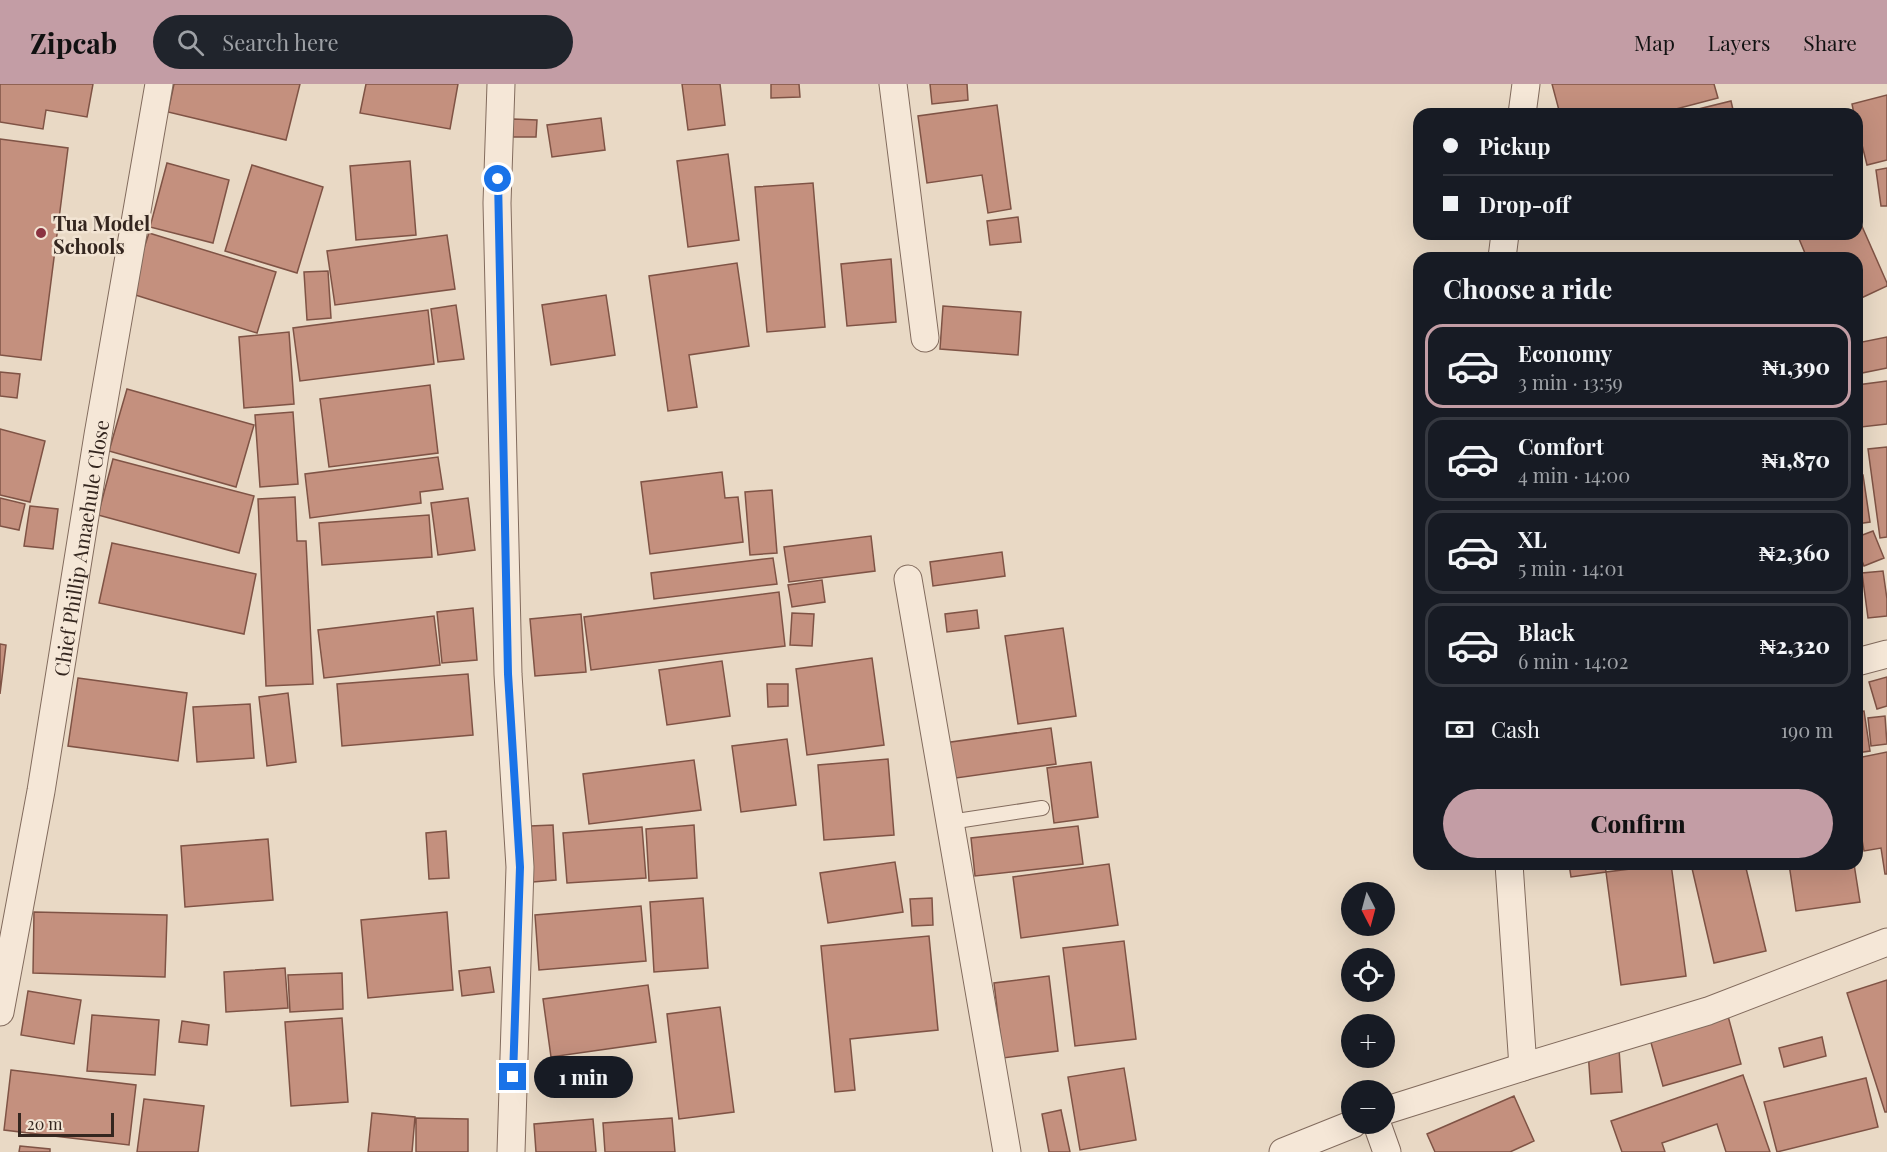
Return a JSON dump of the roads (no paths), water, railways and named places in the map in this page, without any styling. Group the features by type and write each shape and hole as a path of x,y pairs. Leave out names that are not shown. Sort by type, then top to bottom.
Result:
{"street":[{"name":"Chief Phillip Amaehule Close","path":"0,1012 41,791 96,446 159,84"},
{"path":"501,84 497,203 508,663 520,867 511,1152"},
{"path":"893,84 925,338"},
{"path":"1523,108 1526,84"},
{"path":"908,579 1006,1152"},
{"path":"1863,660 1887,654"},
{"path":"1509,870 1523,1067"},
{"path":"1395,1108 1708,1011 1887,942"},
{"path":"1283,1152 1341,1129"},
{"path":"1381,1134 1387,1152"}],"lane":[{"path":"950,822 1042,808"}],"place":[{"name":"Tua Model Schools","path":"41,233"}]}
